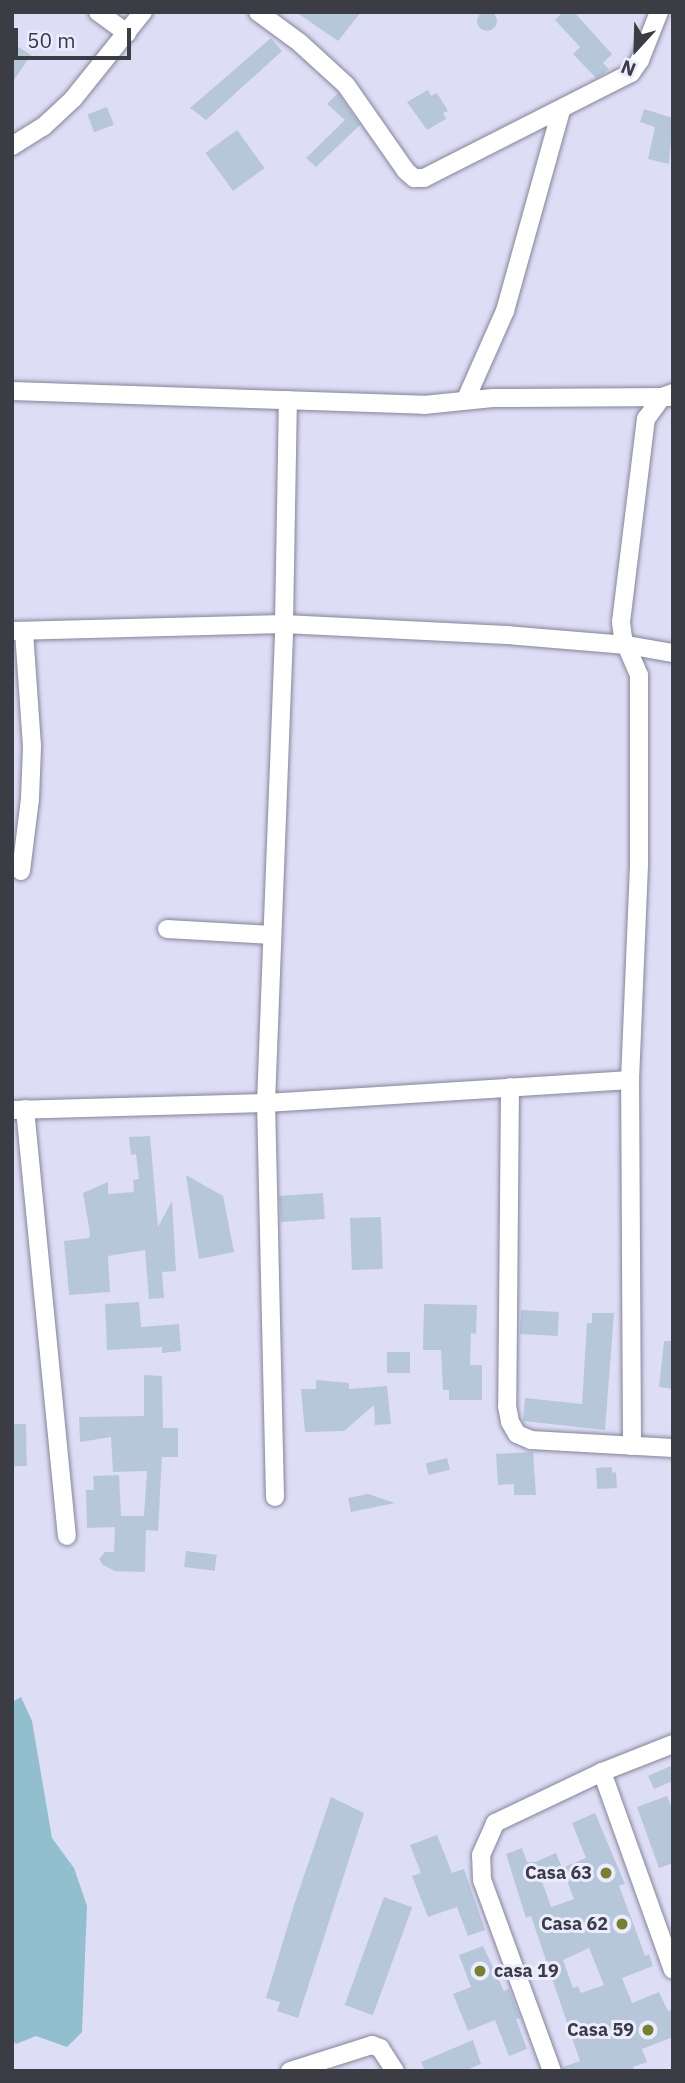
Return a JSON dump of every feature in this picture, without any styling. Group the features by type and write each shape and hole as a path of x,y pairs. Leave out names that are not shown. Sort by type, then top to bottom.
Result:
{"street":[{"path":"98,12 127,33"},
{"path":"12,146 43,127 73,99 143,12"},
{"path":"258,12 300,43 346,85 414,178 436,174 631,73 640,61 659,12"},
{"path":"466,399 505,311 561,110"},
{"path":"12,391 424,404 466,399 669,396"},
{"path":"632,1446 630,1080 639,863 639,675 621,622 646,419 669,396"},
{"path":"275,1497 267,1103 284,624 288,400"},
{"path":"21,871 30,799 32,746 18,631 284,624 507,635 627,645 673,653"},
{"path":"167,929 272,935"},
{"path":"67,1536 19,1110 267,1103 630,1080"},
{"path":"510,1087 506,1406 510,1422 517,1434 531,1440 673,1448"},
{"path":"552,2071 482,1880 481,1855 495,1823 602,1772 673,1744"},
{"path":"602,1772 673,1970"},
{"path":"290,2071 372,2045 380,2049 395,2071"}],"water":[{"path":"21,1697 32,1721 52,1838 74,1868 87,1906 82,2032 67,2047 36,2036 16,2044 12,2040 12,1702"}],"building":[{"path":"487,11 494,14 497,21 494,28 487,31 480,28 477,21 480,14"},
{"path":"296,12 361,12 338,41"},
{"path":"563,12 574,12 612,54 603,63 609,69 596,78 573,54 580,47 555,20"},
{"path":"271,38 282,51 206,120 190,108"},
{"path":"12,43 31,55 12,83"},
{"path":"428,90 431,96 437,93 448,111 443,113 446,119 427,130 407,102"},
{"path":"338,93 360,125 316,167 306,158 345,120 327,104"},
{"path":"107,107 114,125 94,132 87,115"},
{"path":"644,109 673,118 669,164 648,159 655,127 640,122"},
{"path":"237,130 265,168 233,191 205,153"},
{"path":"150,1136 158,1227 172,1201 176,1271 162,1272 164,1298 149,1299 145,1250 108,1256 110,1292 69,1295 64,1241 89,1238 90,1233 83,1193 108,1182 108,1194 134,1192 133,1180 139,1179 136,1154 131,1155 129,1137"},
{"path":"186,1175 223,1196 234,1252 199,1259"},
{"path":"323,1193 325,1219 281,1222 279,1196"},
{"path":"381,1217 383,1269 352,1270 350,1218"},
{"path":"139,1302 141,1327 179,1324 181,1351 162,1353 162,1347 107,1350 105,1304"},
{"path":"424,1304 477,1305 476,1334 471,1333 470,1365 482,1365 482,1400 449,1400 449,1390 443,1390 441,1350 423,1350"},
{"path":"521,1310 559,1312 558,1336 520,1334"},
{"path":"592,1313 614,1313 605,1430 523,1421 525,1398 582,1404 587,1323 592,1323"},
{"path":"664,1341 673,1341 673,1389 659,1387"},
{"path":"387,1352 410,1352 410,1373 387,1373"},
{"path":"144,1375 162,1376 163,1428 178,1428 178,1457 162,1457 158,1531 146,1530 145,1572 115,1571 103,1565 99,1559 105,1552 114,1552 115,1527 87,1528 86,1490 94,1490 93,1476 119,1475 121,1516 144,1516 147,1471 113,1472 111,1437 80,1442 79,1417 144,1416"},
{"path":"316,1380 349,1383 349,1389 387,1386 391,1424 375,1425 374,1405 344,1431 305,1432 301,1389 316,1389"},
{"path":"12,1424 26,1424 27,1466 13,1466"},
{"path":"533,1452 536,1495 514,1495 514,1484 498,1485 496,1454"},
{"path":"447,1458 450,1470 429,1475 426,1463"},
{"path":"612,1467 612,1473 616,1472 617,1488 597,1489 596,1468"},
{"path":"368,1494 395,1503 351,1512 348,1498"},
{"path":"186,1551 217,1555 215,1571 184,1567"},
{"path":"673,1765 673,1781 654,1789 648,1776"},
{"path":"667,1796 673,1811 673,1863 659,1868 637,1807"},
{"path":"331,1797 364,1813 298,2018 277,2011 280,2002 266,1998"},
{"path":"595,1813 625,1884 619,1886 645,1956 649,1954 653,1966 622,1978 632,2003 659,1992 668,2011 673,2010 673,2037 642,2049 647,2062 633,2067 634,2071 563,2071 563,2067 580,2061 531,1916 526,1918 506,1854 522,1848 527,1862 535,1862 556,1853 562,1868 586,1858 572,1823","holes":["562,1868 574,1899 551,1907 540,1876","589,1948 604,1985 581,1993 578,1986 573,1988 563,1960"]},
{"path":"437,1835 452,1873 464,1869 485,1930 468,1936 457,1907 428,1917 412,1876 421,1873 410,1845"},
{"path":"384,1897 412,1907 373,2015 345,2005"},
{"path":"483,1946 504,1991 509,1989 520,2018 516,2019 527,2049 509,2056 495,2020 468,2031 453,1994 471,1987 459,1955"},
{"path":"473,2040 481,2064 464,2071 425,2071 421,2062"}],"place":[{"name":"Casa 63","path":"606,1873"},
{"name":"Casa 62","path":"622,1924"},
{"name":"casa 19","path":"480,1971"},
{"name":"Casa 59","path":"648,2030"}]}
